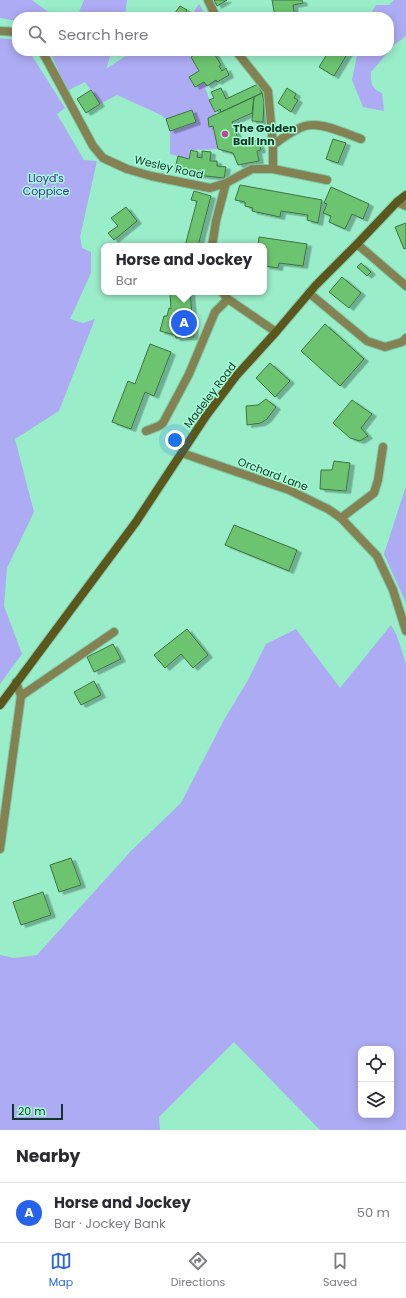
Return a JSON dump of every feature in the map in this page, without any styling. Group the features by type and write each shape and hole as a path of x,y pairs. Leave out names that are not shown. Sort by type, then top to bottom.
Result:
{"main road":[{"name":"Madeley Road","path":"0,705 136,522 206,416 236,376 309,293 396,202 406,195"}],"street":[{"path":"208,0 214,12"},
{"path":"0,31 12,32"},
{"name":"Wesley Road","path":"45,56 93,146 104,158 127,169 151,176 210,188 226,183 252,169 273,169 327,180"},
{"path":"240,56 268,91 273,145 273,169"},
{"path":"273,145 294,131 312,124 361,139"},
{"path":"212,243 216,221 226,183"},
{"path":"396,202 406,206"},
{"path":"357,244 406,286"},
{"path":"309,293 367,340 385,347 402,342 406,338"},
{"path":"146,431 163,423 189,374 215,312 225,295 276,332"},
{"path":"341,518 374,493 378,480 383,446"},
{"name":"Orchard Lane","path":"182,453 289,490 328,509 341,518 377,556 393,590 406,631"},
{"path":"21,696 114,632"},
{"path":"0,849 21,696 16,682"}],"green space":[{"path":"0,0 32,0 48,12 12,12 12,20 0,18"},
{"path":"84,0 127,0 126,12 79,12"},
{"path":"394,0 406,0 406,36 394,45 394,12 372,12 376,5 389,5"},
{"path":"199,4 204,12 193,12"},
{"name":"Lloyd's Coppice","path":"0,38 12,39 12,56 32,56 65,108 57,114 84,160 97,161 80,237 82,248 91,252 91,273 70,319 83,323 95,319 59,411 15,439 34,512 7,568 4,606 22,654 0,684"},
{"path":"52,56 110,56 106,69 126,56 190,56 199,71 189,77 195,87 204,82 207,86 216,80 217,82 205,88 216,115 209,127 213,126 218,149 191,150 189,159 170,154 170,131 196,122 192,110 166,119 161,115 117,95 100,104 85,82 67,91"},
{"path":"357,56 385,56 371,72 372,85 382,93 384,111 363,107 352,80"},
{"path":"406,486 406,603 384,554"},
{"path":"391,625 397,636 406,664 406,1130 320,1130 234,1042 159,1117 160,1130 0,1130 0,955 14,958 37,955 131,851 181,803 224,720 248,680 266,644 296,629 340,688"}],"building":[{"path":"214,0 227,0 217,6"},
{"path":"272,0 302,0 303,3 293,5 294,12 274,12"},
{"path":"180,6 187,10 186,12 176,12"},
{"path":"216,56 221,65 219,66 222,71 226,68 229,75 217,82 216,80 207,86 204,82 195,87 189,77 199,71 191,57"},
{"path":"326,56 346,56 334,76 319,67"},
{"path":"258,84 262,93 221,112 220,109 215,112 209,100 214,98 211,92 221,88 226,99"},
{"path":"287,88 296,94 294,98 298,100 291,112 278,103"},
{"path":"91,90 100,104 86,113 77,99"},
{"path":"262,93 264,102 263,122 252,121 254,97"},
{"name":"The Golden Ball Inn","path":"254,97 252,113 232,122 240,144 258,140 261,150 257,151 259,161 238,165 233,153 218,149 213,126 209,127 208,118"},
{"path":"192,110 196,122 170,131 166,119"},
{"path":"333,139 346,143 338,163 326,159"},
{"path":"191,150 198,152 197,157 202,158 202,151 211,152 210,161 217,161 217,166 226,167 224,178 196,175 175,169 178,156 189,159"},
{"path":"240,185 322,200 318,223 307,220 308,215 281,211 280,217 252,211 253,208 245,206 245,202 235,200"},
{"path":"331,187 369,204 363,219 352,214 345,229 329,222 331,216 323,213 327,204 324,203"},
{"path":"194,191 211,196 199,243 186,243 197,201 191,200"},
{"path":"126,207 137,221 114,240 108,233 118,226 111,218"},
{"path":"406,223 406,248 404,249 395,227"},
{"path":"259,237 307,244 303,266 279,263 278,268 267,266 267,243 258,243"},
{"path":"361,263 371,272 367,276 357,267"},
{"path":"342,277 361,293 349,308 329,292"},
{"path":"170,295 190,295 194,337 176,338 175,335 160,331 164,316 167,316 169,308 171,309"},
{"path":"325,324 364,359 340,386 301,351"},
{"path":"150,344 171,352 154,396 145,392 131,429 112,422 128,381 135,384"},
{"path":"270,363 290,381 275,397 256,378"},
{"path":"266,399 276,407 267,419 261,423 247,425 246,406 258,405"},
{"path":"352,400 372,414 361,428 368,436 360,441 350,438 333,423"},
{"path":"334,461 350,463 346,491 320,489 321,470 332,470"},
{"path":"234,525 297,550 289,571 225,545"},
{"path":"187,629 208,655 193,668 181,654 165,668 154,655"},
{"path":"113,644 121,659 94,672 87,657"},
{"path":"94,681 101,695 81,705 74,692"},
{"path":"71,858 81,885 59,892 50,865"},
{"path":"43,892 51,915 21,925 13,902"}],"place":[{"name":"The Golden Ball Inn","path":"225,134"},
{"name":"Horse and Jockey","path":"184,323"}]}
